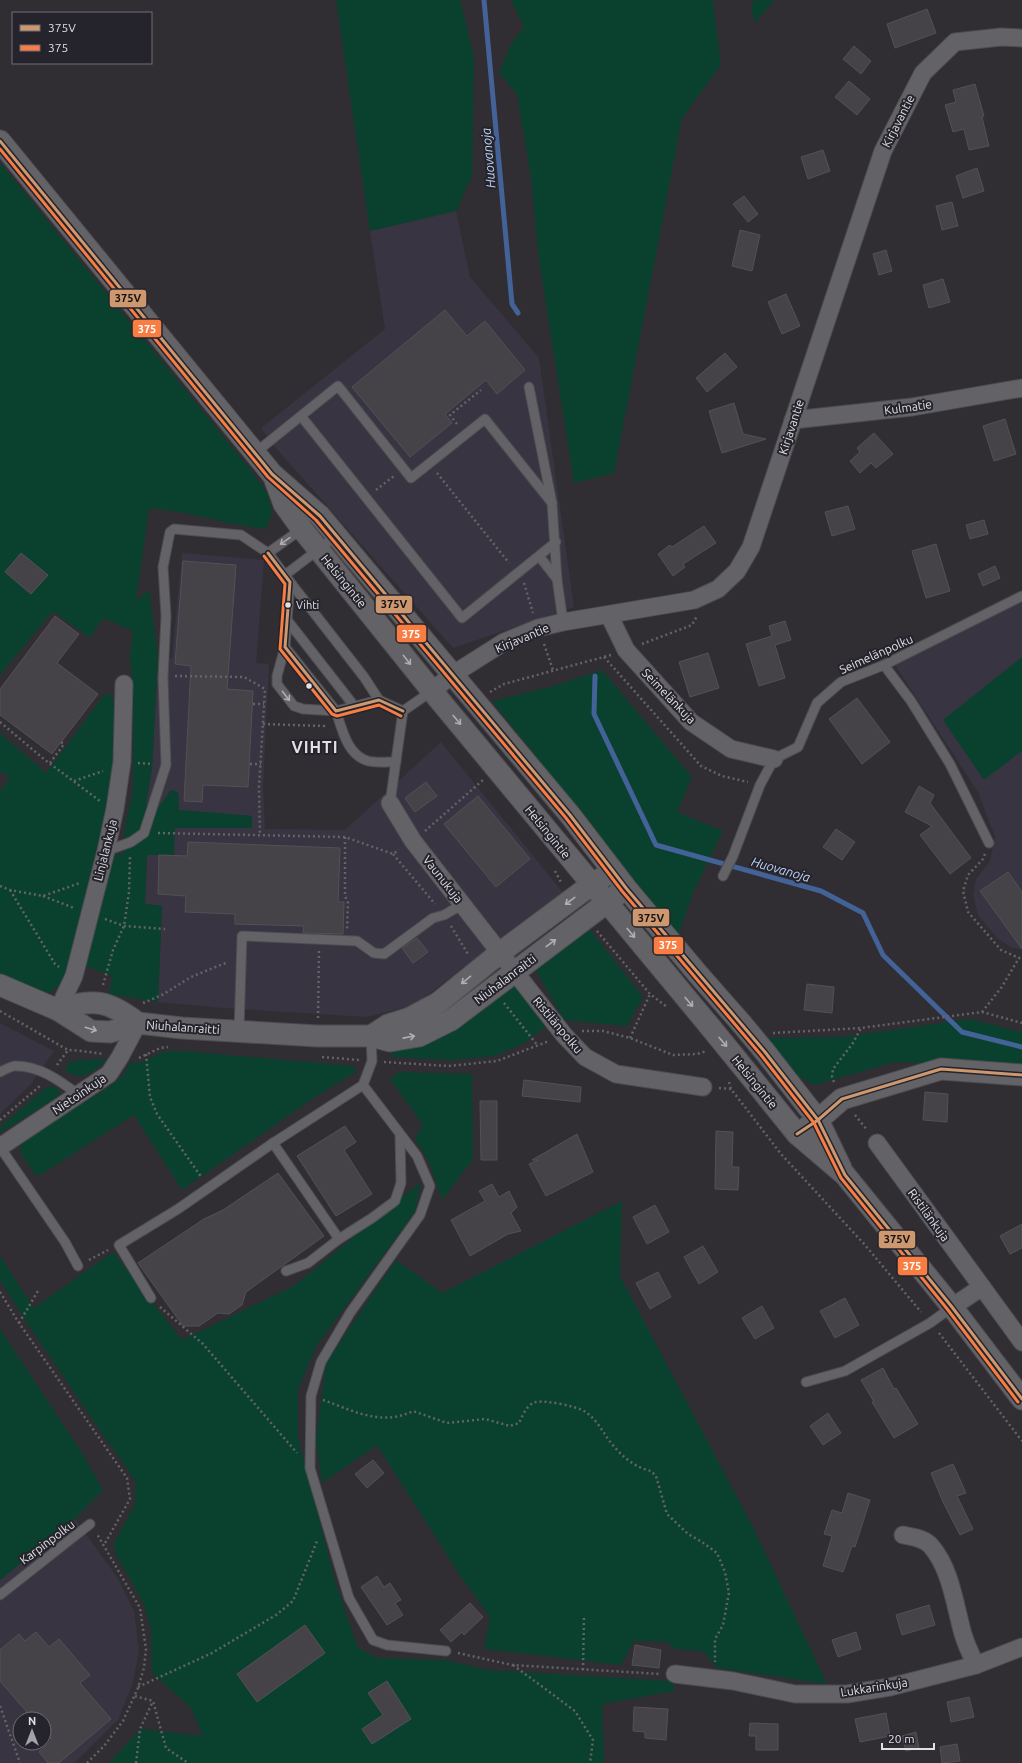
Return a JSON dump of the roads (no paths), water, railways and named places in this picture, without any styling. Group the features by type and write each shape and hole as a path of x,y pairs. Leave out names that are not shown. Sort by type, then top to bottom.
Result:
{"street":[{"name":"Kirjavantie","path":"432,691 452,675 504,642 538,628 563,622 694,600 718,589 737,571 751,547 883,151 923,73 956,42 1001,37 1022,38"},
{"name":"Helsingintie","path":"0,141 272,474 320,516 570,815 626,888 741,1023 768,1043 818,1120 845,1175"},
{"name":"Kulmatie","path":"793,420 912,408 1022,388"},
{"name":"Helsingintie","path":"272,474 284,504 302,529 591,885 707,1023 733,1069 797,1134 845,1175 952,1307 1022,1399"},
{"name":"Seimelänkuja","path":"609,615 626,650 691,722 731,749 774,759"},
{"name":"Linjalankuja","path":"58,1010 74,976 106,851 115,809 121,766 124,684"},
{"name":"Vaunukuja","path":"390,803 413,841 501,952"},
{"name":"Niuhalanraitti","path":"371,1036 388,1025 410,1018 438,1003 501,952 591,885 614,872"},
{"name":"Niuhalanraitti","path":"58,1010 101,993 116,1008 182,1028 317,1036 371,1036 390,1041 419,1036 451,1020 626,888"},
{"name":"Ristilänpolku","path":"501,952 564,1035 585,1058 616,1074 703,1087"},
{"path":"0,986 58,1010"},
{"name":"Niuhalanraitti","path":"58,1010 92,1031 110,1032 137,1014"},
{"name":"Nietoinkuja","path":"0,1147 108,1074 120,1057 137,1014"},
{"path":"797,1134 818,1120 842,1099 941,1069 1022,1075"},
{"name":"Ristilänkuja","path":"877,1143 1022,1342"},
{"path":"952,1307 982,1288"},
{"path":"903,1535 918,1537 931,1546 945,1570 957,1605 963,1634 976,1665"},
{"name":"Lukkarinkuja","path":"675,1674 714,1679 795,1694 847,1694 890,1687 976,1665 1022,1647"}],"lane":[{"path":"255,453 338,386 412,478 485,419 552,503"},
{"path":"529,387 552,503 556,542 557,578 563,622"},
{"path":"301,416 462,618 556,542"},
{"path":"268,552 320,516"},
{"path":"106,851 131,842 144,833 166,765 163,678 166,616 164,567 170,532 174,529 241,535 268,552 364,677 379,700 403,711"},
{"path":"336,536 319,549 288,579 286,647 277,676 277,684 294,706 303,709 336,711 379,700"},
{"path":"539,556 557,578"},
{"name":"Seimelänpolku","path":"774,759 798,747 817,703 841,682 884,665 1022,596"},
{"path":"287,620 355,707"},
{"path":"286,647 336,711 346,738 355,755 369,761 396,762"},
{"path":"884,665 911,701 950,764 989,843"},
{"path":"390,803 403,711 432,691"},
{"path":"723,876 733,856 760,786 774,759"},
{"path":"239,1031 242,936 357,941 374,953 384,954 433,918 444,915 463,904"},
{"path":"151,1298 120,1245 178,1209 208,1187 363,1085 372,1061 371,1036"},
{"path":"0,1072 13,1066 30,1068 50,1076 79,1095"},
{"path":"363,1085 416,1156 430,1186 420,1214 350,1313 321,1362 311,1396 310,1468 349,1598 374,1640 387,1645 446,1651"},
{"path":"286,1271 308,1263 339,1239 372,1218 395,1200 401,1183 400,1136"},
{"path":"274,1143 339,1239"},
{"path":"0,1147 65,1242 78,1266"},
{"path":"806,1382 845,1371 930,1323 952,1307"},
{"name":"Karpinpolku","path":"0,1595 90,1524"}],"waterway":[{"name":"Huovanoja","path":"484,0 512,304 518,313"},
{"name":"Huovanoja","path":"595,676 594,714 656,845 821,891 863,913 883,955 962,1032 1022,1047"}],"place":[{"name":"Vihti","path":"288,605"}],"district":[{"name":"VIHTI","path":"315,747"}]}
